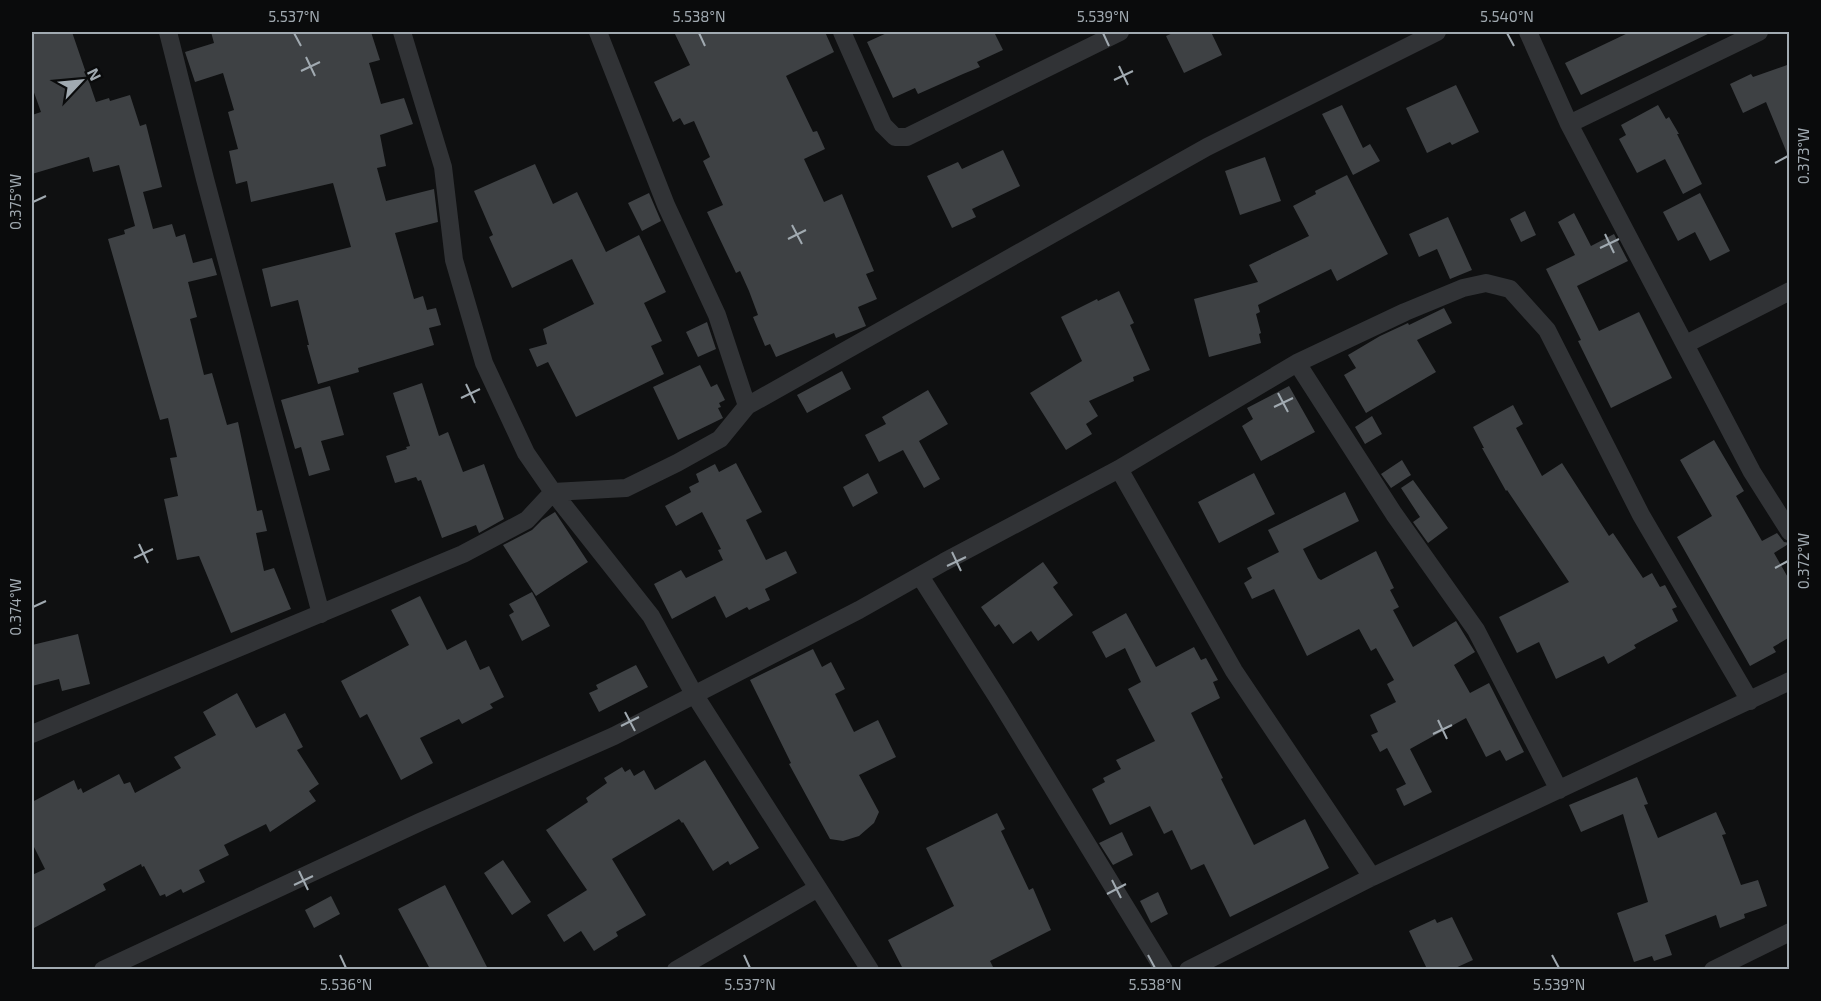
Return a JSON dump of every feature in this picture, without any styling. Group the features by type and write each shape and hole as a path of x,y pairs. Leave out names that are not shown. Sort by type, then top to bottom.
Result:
{"street":[{"path":"168,32 205,180 321,614"},
{"path":"402,32 443,167 454,260 484,363 526,453 553,492 651,616 694,694 870,969"},
{"path":"598,32 666,205 717,315 747,406"},
{"path":"842,32 883,125 895,137 907,137 1120,32"},
{"path":"32,734 472,550 527,520 553,492 626,489 720,439 747,406 1207,147 1437,32"},
{"path":"1528,32 1569,124 1752,472 1790,532"},
{"path":"1569,124 1759,32"},
{"path":"103,969 420,822 614,736 1119,469 1297,363 1405,312 1463,288 1486,283 1510,289 1547,330 1641,515 1749,701"},
{"path":"1686,344 1790,291"},
{"path":"1297,363 1394,514 1476,630 1559,790"},
{"path":"1119,469 1233,670 1372,877"},
{"path":"920,576 1164,969"},
{"path":"1188,969 1372,877 1790,681"},
{"path":"676,969 818,888"},
{"path":"1713,969 1790,932"}],"building":[{"path":"32,32 72,32 96,102 109,98 110,101 130,95 140,126 146,124 162,187 143,192 153,229 172,224 176,237 185,234 193,263 212,258 217,275 188,282 197,317 190,319 204,375 212,373 227,425 238,422 257,511 262,510 267,531 256,533 264,571 274,568 291,609 231,633 199,556 177,560 164,499 178,496 170,458 177,457 168,418 160,420 108,239 125,234 124,230 135,226 119,165 93,172 89,157 32,174 32,115 41,112 32,87"},
{"path":"211,32 371,32 380,60 369,63 381,104 404,98 413,124 380,135 386,166 377,168 386,201 434,189 438,222 395,233 414,299 423,296 427,310 436,308 441,325 429,328 434,345 358,368 359,372 318,384 298,300 271,307 262,269 351,247 333,183 251,202 247,181 236,184 229,151 238,149 228,112 234,110 223,73 195,82 185,52 214,43"},
{"path":"674,32 825,32 834,52 786,76 813,132 817,131 825,149 804,159 824,202 842,194 874,271 866,274 877,299 858,307 866,326 836,338 834,333 776,357 770,344 765,346 753,317 758,315 749,291 740,271 736,273 707,212 723,205 703,161 710,157 694,121 684,125 680,118 673,122 654,82 690,65"},
{"path":"889,32 994,32 1003,50 977,62 980,67 918,94 915,88 893,98 867,42"},
{"path":"1175,32 1211,32 1222,55 1184,73 1166,36"},
{"path":"1630,32 1712,32 1581,95 1565,63"},
{"path":"1790,64 1789,158 1766,102 1743,113 1730,84 1751,74 1753,77"},
{"path":"1456,85 1479,132 1452,145 1450,142 1427,153 1406,108"},
{"path":"1342,105 1363,148 1370,144 1380,161 1353,175 1322,114"},
{"path":"1658,105 1666,119 1669,117 1679,134 1677,134 1702,184 1683,194 1665,159 1637,173 1619,139 1626,135 1621,125"},
{"path":"1003,150 1020,186 972,209 976,217 952,228 927,176 958,162 962,169"},
{"path":"1265,157 1281,201 1240,215 1225,171"},
{"path":"535,164 553,204 577,192 606,252 639,235 666,292 644,303 662,341 651,346 664,374 576,417 548,362 537,367 529,349 547,344 543,329 594,304 572,259 512,288 489,237 493,235 474,191"},
{"path":"1347,175 1388,254 1337,281 1331,269 1258,305 1260,312 1256,314 1261,343 1209,357 1194,299 1258,282 1249,265 1309,236 1293,206 1316,194 1315,191"},
{"path":"649,193 661,221 642,231 628,203"},
{"path":"1700,193 1730,251 1710,261 1695,232 1678,241 1663,212"},
{"path":"1525,211 1536,235 1521,242 1510,219"},
{"path":"1574,213 1591,246 1614,234 1628,261 1577,286 1599,331 1639,312 1672,378 1611,408 1546,269 1575,255 1558,222"},
{"path":"1448,217 1472,270 1450,279 1437,249 1419,257 1409,234"},
{"path":"1119,291 1134,323 1130,325 1150,370 1133,377 1134,381 1089,401 1098,416 1086,424 1092,434 1066,450 1030,393 1082,361 1061,317"},
{"path":"1444,308 1452,323 1417,340 1436,372 1366,413 1344,375 1356,368 1348,355 1380,336"},
{"path":"707,322 716,349 698,357 686,332"},
{"path":"700,365 711,387 717,384 725,400 719,403 721,407 718,408 723,418 678,440 653,387"},
{"path":"842,371 851,389 807,413 797,395"},
{"path":"422,383 439,436 448,432 463,472 484,464 504,519 479,533 476,525 442,538 421,480 418,481 416,477 395,483 386,456 410,446 393,393"},
{"path":"330,386 344,435 321,441 330,470 309,476 301,447 295,449 281,400"},
{"path":"1289,386 1315,432 1261,461 1242,426 1253,419 1247,408"},
{"path":"928,390 948,424 919,441 940,479 924,488 903,450 879,462 865,435 886,424 882,417"},
{"path":"1513,405 1523,424 1516,428 1542,476 1562,463 1609,536 1613,533 1643,578 1652,573 1660,587 1665,585 1677,607 1672,609 1678,621 1634,645 1636,648 1608,664 1604,656 1556,679 1539,642 1517,653 1499,617 1569,582 1506,491 1473,427"},
{"path":"1372,416 1382,434 1365,444 1355,427"},
{"path":"1714,440 1744,491 1736,496 1762,541 1777,533 1784,542 1790,543 1774,553 1790,581 1790,637 1773,647 1776,652 1750,666 1677,537 1712,516 1680,460"},
{"path":"1402,460 1411,475 1391,488 1381,474"},
{"path":"736,463 762,512 746,520 766,560 786,551 797,573 765,589 770,600 749,610 747,607 726,618 715,596 672,619 654,584 681,570 686,578 723,560 718,550 721,549 702,512 676,526 665,506 691,492 689,487 699,482 696,474 715,464 719,472"},
{"path":"868,473 878,493 853,507 843,487"},
{"path":"1254,473 1275,514 1219,543 1198,502"},
{"path":"1413,480 1448,528 1428,543 1413,522 1420,517 1401,488"},
{"path":"1345,492 1359,521 1303,549 1318,578 1321,580 1376,551 1394,588 1390,590 1399,607 1393,610 1413,647 1456,621 1475,652 1454,665 1470,693 1489,683 1524,752 1506,761 1500,750 1486,757 1466,718 1410,749 1432,792 1404,806 1396,789 1406,784 1387,748 1380,752 1371,735 1378,732 1370,715 1396,702 1387,684 1394,680 1376,648 1371,651 1359,629 1307,656 1274,589 1252,599 1244,583 1252,578 1247,568 1279,552 1268,530"},
{"path":"555,512 588,562 536,596 503,545 532,530"},
{"path":"1043,562 1058,583 1053,587 1073,615 1038,641 1031,631 1013,644 999,624 995,627 981,607"},
{"path":"532,592 550,626 522,641 509,615 514,612 509,604"},
{"path":"420,596 447,650 466,640 480,670 489,666 504,697 490,704 493,708 462,724 459,719 420,738 433,763 401,780 367,714 360,718 341,681 409,645 391,610"},
{"path":"1126,613 1156,667 1194,647 1201,660 1206,658 1218,680 1213,682 1220,698 1191,713 1254,845 1305,819 1329,868 1230,917 1204,864 1191,870 1172,830 1164,834 1150,806 1110,825 1092,789 1105,782 1103,778 1121,769 1116,760 1155,741 1128,689 1141,682 1125,648 1106,658 1092,632"},
{"path":"78,634 90,684 62,691 59,679 32,686 32,645"},
{"path":"813,649 822,667 831,662 845,689 835,694 854,732 878,720 896,757 859,775 879,812 874,823 859,836 843,841 830,839 789,764 791,763 750,680"},
{"path":"636,665 648,687 599,712 589,693 598,689 596,685"},
{"path":"237,693 256,728 285,713 303,747 297,750 319,784 309,791 316,801 270,832 266,824 224,845 229,855 199,870 205,882 183,893 181,889 166,897 165,894 160,896 141,864 103,884 106,890 32,929 32,875 45,869 32,843 32,802 74,780 78,790 81,788 83,793 119,774 124,784 130,782 135,793 181,768 174,757 216,735 203,712"},
{"path":"705,760 759,848 730,865 728,861 713,871 679,819 612,859 646,915 616,932 618,936 594,951 581,931 564,942 547,915 587,890 546,830 588,802 586,798 607,783 604,778 622,767 625,772 630,769 634,776 644,770 655,790"},
{"path":"1637,777 1648,804 1644,805 1658,838 1716,812 1726,834 1722,835 1741,885 1758,880 1767,906 1744,914 1745,918 1720,928 1716,915 1665,935 1672,955 1654,961 1652,956 1634,962 1617,913 1648,902 1623,814 1581,832 1569,805"},
{"path":"997,813 1005,829 1001,831 1029,890 1033,888 1051,930 990,961 994,969 903,969 888,940 954,906 926,848"},
{"path":"1122,832 1133,855 1113,865 1099,843"},
{"path":"503,860 531,902 512,915 484,873"},
{"path":"445,885 488,969 430,969 398,909"},
{"path":"1158,892 1168,914 1151,923 1140,901"},
{"path":"331,896 340,914 314,928 305,910"},
{"path":"1452,917 1473,960 1453,969 1427,969 1409,931 1435,919 1437,923"}]}
